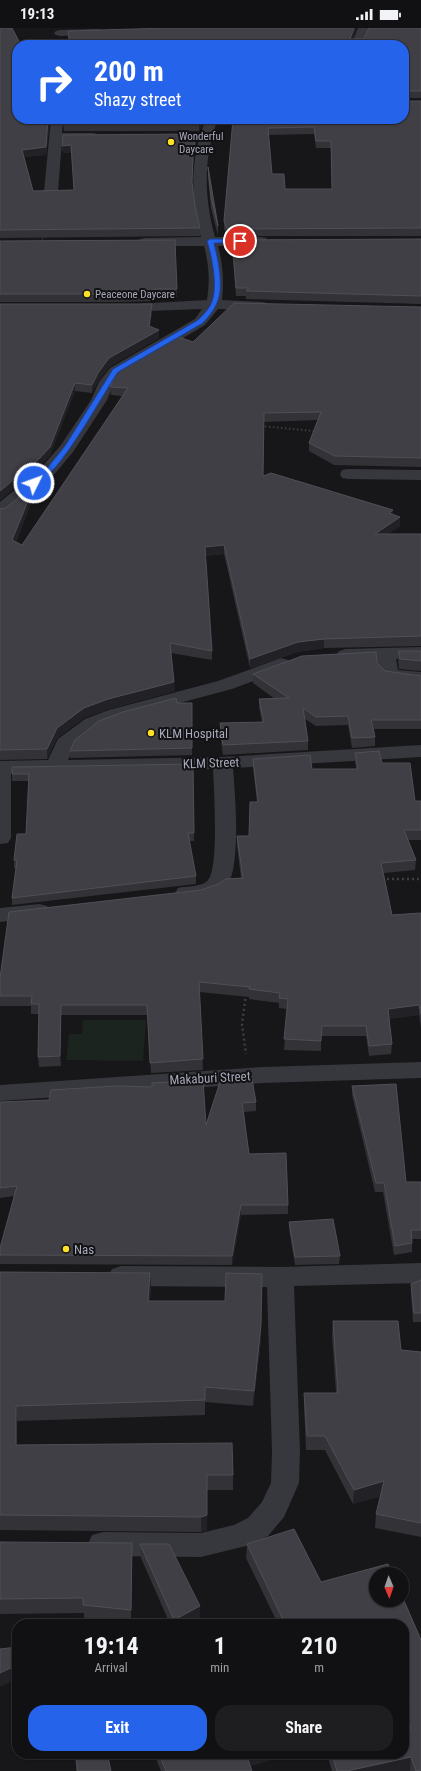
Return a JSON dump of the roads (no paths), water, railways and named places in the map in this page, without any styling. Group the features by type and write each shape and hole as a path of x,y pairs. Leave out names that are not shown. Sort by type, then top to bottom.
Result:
{"street":[{"path":"359,40 364,28"},
{"path":"60,30 107,32"},
{"path":"51,191 56,124"},
{"path":"0,510 46,473 67,448 99,400 107,382 116,371 200,322 214,304 217,281 216,264 205,225 198,187 201,156 205,136 210,124"},
{"path":"190,136 205,136"},
{"path":"55,137 106,137"},
{"path":"130,242 273,241"},
{"path":"106,308 214,304 275,306"},
{"path":"348,474 421,475"},
{"path":"324,656 421,653"},
{"path":"386,654 388,671 392,675 421,678"},
{"path":"55,767 65,743 92,722 116,714 225,685 298,659"},
{"name":"KLM Street","path":"0,767 223,763 421,750"},
{"path":"164,896 201,890 217,884 223,864 225,793 223,763"},
{"path":"0,767 0,838"},
{"path":"0,915 60,908"},
{"name":"Makaburi Street","path":"0,1093 253,1076 421,1070"},
{"path":"96,1276 280,1277 421,1273"},
{"path":"77,1544 201,1546 240,1536 258,1527 274,1509 286,1483 280,1277"}],"place":[{"name":"Wonderful Daycare","path":"171,142"},
{"name":"Peaceone Daycare","path":"87,294"},
{"name":"KLM Hospital","path":"151,733"},
{"name":"Nas","path":"66,1249"}]}
